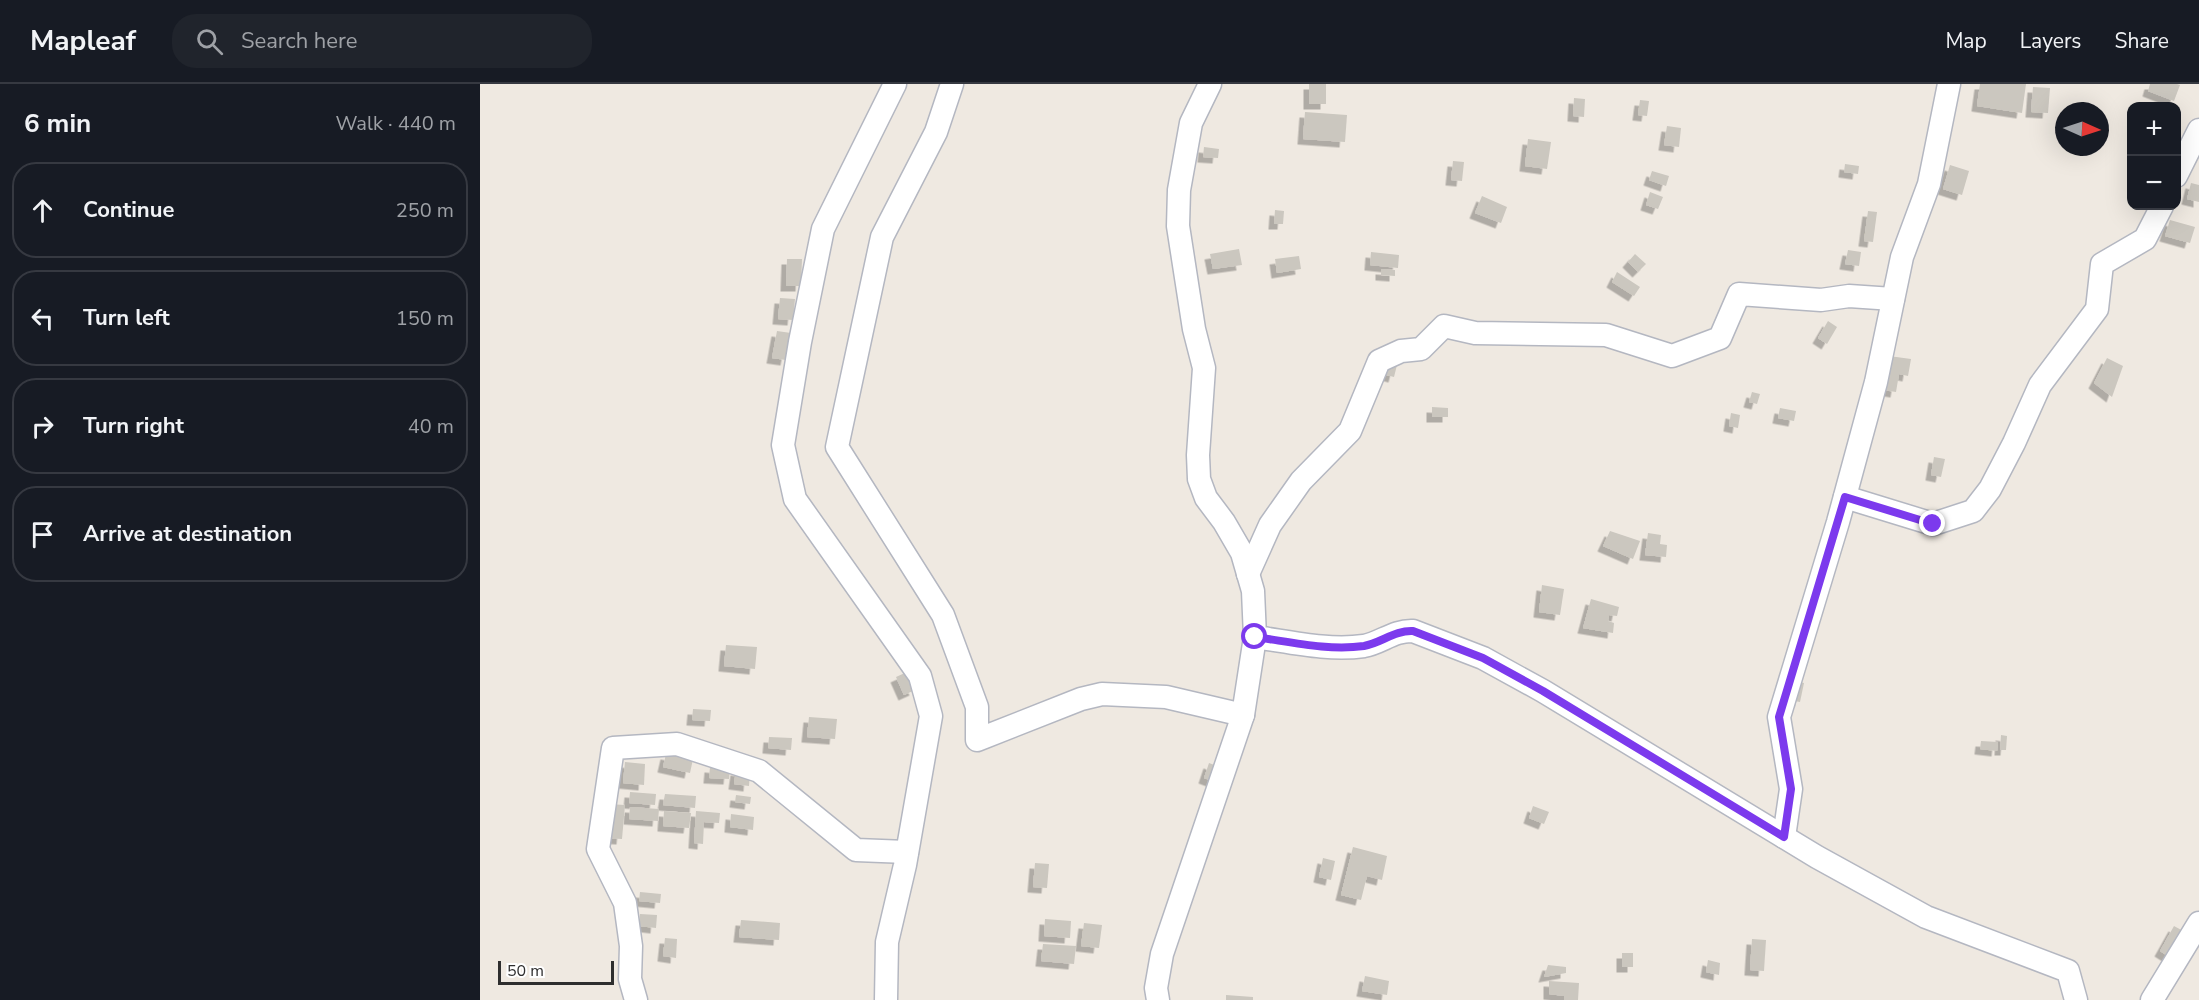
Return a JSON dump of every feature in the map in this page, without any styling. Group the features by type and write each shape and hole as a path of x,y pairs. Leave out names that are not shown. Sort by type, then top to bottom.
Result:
{"street":[{"path":"886,1000 887,942 907,852 931,716 920,676 795,499 783,445 800,342 823,229 895,84"},
{"path":"952,84 936,132 882,237 837,447 943,615 977,706 977,740 1081,699 1102,694 1166,697 1243,715"},
{"path":"1158,1000 1156,988 1162,954 1243,715 1255,637 1253,591 1242,553 1224,522 1206,498 1199,479 1198,455 1204,368 1194,329 1178,226 1179,190 1191,123 1210,84"},
{"path":"1784,837 1791,789 1779,717 1845,497 1876,382 1902,257 1929,184 1949,84"},
{"path":"2181,166 2199,130"},
{"path":"1845,497 1933,524 1973,511 2000,471 2040,385 2097,309 2102,264 2145,239 2160,210"},
{"path":"1248,574 1270,525 1301,481 1350,431 1379,361 1401,351 1421,349 1444,326 1475,333 1606,336 1672,356 1719,338 1739,294 1821,300 1849,296 1893,299"},
{"path":"1255,637 1340,648 1367,645 1403,630 1413,631 1483,658 1543,691 1784,837 1926,917 2068,971 2076,1000"},
{"path":"636,1000 630,979 631,946 625,903 598,849 613,748 677,744 759,771 856,850 907,852"},
{"path":"2152,1000 2199,923"}],"building":[{"path":"1309,84 1326,84 1326,104 1309,104"},
{"path":"1980,84 2026,84 2022,113 1977,106"},
{"path":"2150,84 2180,85 2174,101 2148,91"},
{"path":"2033,87 2050,88 2048,113 2031,112"},
{"path":"1574,98 1585,99 1584,117 1573,116"},
{"path":"1640,100 1649,101 1647,116 1638,115"},
{"path":"1305,112 1347,115 1345,142 1303,139"},
{"path":"1667,126 1681,128 1679,147 1664,145"},
{"path":"1528,139 1551,142 1547,169 1525,166"},
{"path":"1204,147 1219,149 1218,158 1203,157"},
{"path":"1453,161 1464,162 1462,181 1451,180"},
{"path":"1845,164 1859,166 1858,174 1844,172"},
{"path":"1950,165 1969,171 1962,195 1943,189"},
{"path":"1652,171 1669,176 1666,186 1649,180"},
{"path":"2191,183 2199,185 2199,202 2187,199"},
{"path":"1650,192 1663,197 1658,209 1646,205"},
{"path":"1482,196 1507,207 1501,223 1475,213"},
{"path":"1275,210 1284,211 1283,224 1274,224"},
{"path":"1868,211 1877,212 1873,242 1864,241"},
{"path":"2170,220 2195,227 2190,243 2165,236"},
{"path":"1239,249 1242,265 1213,269 1210,254"},
{"path":"1848,250 1861,252 1859,266 1845,264"},
{"path":"1371,252 1399,255 1398,268 1370,265"},
{"path":"1635,254 1646,264 1638,272 1628,262"},
{"path":"1299,256 1301,269 1277,273 1275,259"},
{"path":"787,259 802,259 801,286 786,286"},
{"path":"1381,269 1395,270 1395,276 1381,275"},
{"path":"1617,272 1640,287 1634,296 1612,282"},
{"path":"780,298 795,299 793,320 778,319"},
{"path":"1828,321 1837,327 1827,344 1818,338"},
{"path":"777,331 791,333 786,360 772,358"},
{"path":"1889,356 1911,359 1908,376 1899,374 1896,392 1883,390"},
{"path":"2107,358 2123,366 2112,397 2094,383"},
{"path":"1385,362 1397,365 1394,377 1382,374"},
{"path":"1752,392 1760,394 1757,404 1749,402"},
{"path":"1432,407 1448,408 1448,417 1432,417"},
{"path":"1780,408 1796,411 1794,421 1778,418"},
{"path":"1731,413 1740,415 1738,428 1729,426"},
{"path":"1934,457 1945,459 1941,477 1931,475"},
{"path":"1610,531 1640,541 1633,559 1603,546"},
{"path":"1648,533 1661,535 1660,544 1667,545 1666,557 1645,555"},
{"path":"1542,585 1564,589 1560,615 1539,612"},
{"path":"1591,599 1619,607 1617,616 1609,615 1608,621 1614,623 1613,633 1583,628"},
{"path":"726,645 757,647 755,669 724,666"},
{"path":"907,672 915,690 904,695 896,677"},
{"path":"1794,681 1804,683 1800,702 1789,700"},
{"path":"693,709 711,710 710,721 692,720"},
{"path":"809,717 837,719 835,739 807,737"},
{"path":"2001,735 2007,736 2006,750 2000,750"},
{"path":"769,737 792,738 791,750 768,748"},
{"path":"1981,741 1998,742 1997,751 1980,749"},
{"path":"666,754 693,759 690,773 663,767"},
{"path":"625,762 645,764 644,785 623,783"},
{"path":"1209,763 1217,766 1212,781 1204,778"},
{"path":"710,767 730,769 729,779 709,778"},
{"path":"736,770 750,772 749,786 734,784"},
{"path":"630,792 656,794 655,805 629,803"},
{"path":"665,794 696,796 695,808 663,805"},
{"path":"736,795 751,797 750,804 735,802"},
{"path":"608,804 625,805 622,839 605,838"},
{"path":"1533,806 1549,812 1544,824 1529,818"},
{"path":"630,807 659,809 658,821 629,819"},
{"path":"664,811 691,813 689,828 663,826"},
{"path":"696,811 720,813 719,823 704,822 703,844 694,843"},
{"path":"731,814 754,817 753,830 730,827"},
{"path":"1353,847 1387,856 1382,880 1367,876 1361,900 1341,895"},
{"path":"1323,858 1335,861 1331,880 1319,877"},
{"path":"1035,863 1049,864 1047,888 1033,887"},
{"path":"640,892 661,894 660,903 639,901"},
{"path":"640,914 657,915 656,928 639,926"},
{"path":"1045,919 1071,921 1070,938 1044,936"},
{"path":"741,920 780,923 779,940 739,937"},
{"path":"1084,923 1102,925 1099,948 1081,946"},
{"path":"2174,926 2185,932 2171,958 2160,951"},
{"path":"665,938 677,939 676,958 663,956"},
{"path":"1752,939 1766,940 1764,971 1750,970"},
{"path":"1043,944 1076,946 1074,964 1041,961"},
{"path":"1622,953 1633,953 1633,967 1622,967"},
{"path":"1708,960 1720,963 1719,975 1706,972"},
{"path":"1548,965 1566,967 1566,973 1544,977"},
{"path":"1365,976 1389,981 1387,995 1362,991"},
{"path":"1549,981 1579,983 1578,1000 1564,1000 1564,996 1549,994"},
{"path":"1226,995 1253,997 1253,1000 1226,1000"}],"route":[{"path":"1255,637 1340,648 1367,645 1403,630 1413,631 1483,658 1543,691 1784,837 1791,789 1779,717 1845,497 1933,524"}]}
